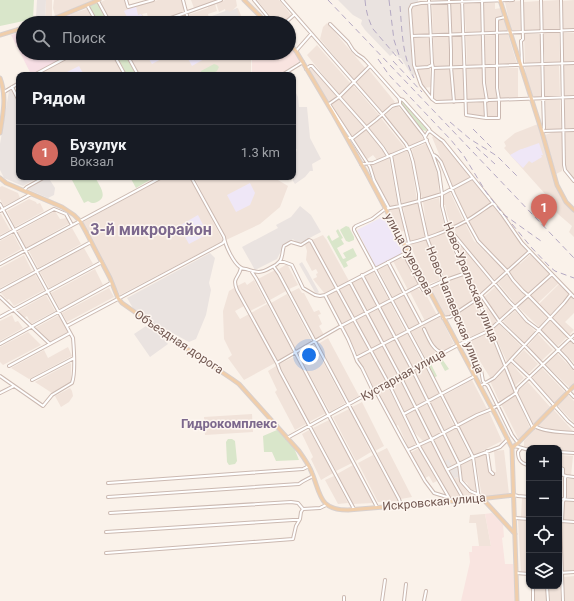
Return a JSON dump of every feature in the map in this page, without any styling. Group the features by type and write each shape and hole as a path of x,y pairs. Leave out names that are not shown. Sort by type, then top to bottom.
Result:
{"main road":[{"path":"60,16 99,0"},
{"path":"244,0 261,16"},
{"path":"500,0 542,132 557,185 566,202 574,210"},
{"path":"0,35 16,30"},
{"name":"улица Суворова","path":"296,50 306,69 349,138 361,164 387,209 443,318 513,447"},
{"path":"0,78 4,92 0,133"},
{"name":"Объездная дорога","path":"0,178 6,183 66,209 74,215 80,222 102,262 118,298 122,303 239,384 299,451 309,466 320,495 326,505"},
{"path":"517,601 513,447 574,386"},
{"name":"Искровская улица","path":"354,509 514,495"},
{"path":"480,498 515,534"},
{"path":"326,505 342,510 354,509"}],"street":[{"path":"99,0 107,16"},
{"path":"126,0 128,7 153,0"},
{"path":"183,0 187,16"},
{"path":"177,16 221,0"},
{"path":"254,0 267,16"},
{"name":"Ново-Чапаевская улица","path":"282,0 294,15"},
{"path":"482,0 486,118"},
{"path":"513,0 449,1 429,2 413,5 411,7 414,65 421,86 436,102 574,97"},
{"path":"521,65 522,0"},
{"path":"541,0 544,128 542,132 574,130"},
{"path":"561,0 564,165 565,170 574,181"},
{"path":"449,1 451,67 454,102"},
{"path":"462,1 466,115 499,118 497,88 497,19 506,17"},
{"path":"429,2 432,99"},
{"path":"87,5 93,16"},
{"name":"Ново-Чапаевская улица","path":"296,17 382,114 406,144 413,162 419,202 427,238 455,314 466,341 481,370 484,383 488,386 512,435 518,443"},
{"path":"330,24 399,98 403,100 429,129 429,132"},
{"path":"412,36 574,30"},
{"path":"296,50 311,34"},
{"path":"39,72 61,60"},
{"path":"117,60 123,72"},
{"path":"130,60 136,72"},
{"path":"287,72 302,62"},
{"path":"415,68 574,63"},
{"path":"306,69 312,66 390,156 409,244"},
{"path":"329,104 339,97 370,66"},
{"path":"4,92 16,85"},
{"path":"12,87 16,95"},
{"name":"Ново-Уральская улица","path":"399,98 400,104 427,140 439,172 442,206 455,249 516,392 534,427"},
{"path":"0,105 4,104"},
{"path":"387,209 374,180 370,166 349,138 353,138 382,114 395,105 400,104"},
{"path":"421,131 429,132 443,140 512,227 522,243 574,297"},
{"path":"425,137 429,132"},
{"path":"361,164 373,162 390,156 427,140"},
{"path":"433,155 439,160 467,221 478,241 507,271 519,287 574,342"},
{"path":"472,178 442,194 419,202 387,209 372,219 356,226 354,230 425,362 473,457 480,498"},
{"path":"24,191 27,187 40,180"},
{"path":"0,264 157,180"},
{"path":"193,180 224,237 224,241 231,255 241,268 251,272 260,272 274,267 282,258 284,246 291,242 301,245 309,240 311,241 388,382 419,446 451,501"},
{"path":"0,211 31,194"},
{"path":"404,244 409,244 450,230 467,221 492,203"},
{"path":"0,204 73,338 74,358 72,384 49,398 43,406 0,376"},
{"path":"0,238 54,209 66,214 72,225"},
{"path":"450,230 494,284 527,321 539,330 574,368"},
{"path":"67,326 223,244 224,241"},
{"path":"0,291 91,242"},
{"path":"443,318 450,317 477,299 530,251"},
{"path":"279,262 292,265 303,288 320,296 337,289 404,254 423,290 427,287 466,273"},
{"path":"0,317 102,262"},
{"path":"388,262 421,324"},
{"path":"274,267 315,341 401,505"},
{"path":"241,268 234,284 354,509"},
{"path":"251,272 256,278 296,352 377,507"},
{"name":"Кустарная улица","path":"287,438 425,362 490,329 552,274"},
{"path":"362,275 459,464 461,481 470,491 480,498"},
{"path":"350,282 464,500"},
{"path":"0,344 112,283"},
{"path":"277,363 341,326 420,285"},
{"path":"480,386 494,378 571,294"},
{"path":"325,295 348,339 356,358 425,481 434,493 448,497"},
{"path":"480,295 499,321 574,397"},
{"path":"0,297 50,344"},
{"path":"356,358 441,314"},
{"path":"424,329 434,347 442,353"},
{"path":"9,366 70,333"},
{"path":"408,450 419,446 477,415 492,409 516,392 529,377 574,335"},
{"path":"32,380 74,358"},
{"path":"511,360 529,377 574,426"},
{"path":"404,414 475,376"},
{"path":"0,393 14,386"},
{"path":"534,427 552,431 574,433"},
{"path":"448,470 473,457 500,447 508,439"},
{"path":"513,447 526,449"},
{"path":"521,448 518,452 520,461 526,464"},
{"path":"487,451 490,471 493,474"},
{"path":"562,452 574,453"},
{"path":"108,483 303,469 309,466"},
{"path":"562,468 563,474 574,477"},
{"path":"108,498 299,484 313,476"},
{"path":"561,517 564,499 564,478 566,476"},
{"path":"514,495 526,497"},
{"path":"564,499 574,500"},
{"path":"110,513 295,502 298,503 303,510"},
{"path":"303,510 320,508 326,505"},
{"path":"106,552 293,539 296,526 303,510"},
{"path":"515,518 526,519"},
{"path":"106,532 299,520"},
{"path":"562,521 574,522"},
{"path":"562,573 574,572"},
{"path":"516,573 526,574"},
{"path":"382,601 385,580"},
{"path":"404,601 406,584"},
{"path":"533,589 533,601"},
{"path":"547,589 548,601"},
{"path":"562,589 563,601"},
{"path":"424,601 426,591"}],"shaded area":[{"path":"37,0 46,0 45,16 36,16"},
{"path":"46,0 52,0 52,16 45,16"},
{"path":"54,0 93,0 55,16 53,8"},
{"path":"105,0 124,0 127,9 158,0 182,0 184,12 171,16 148,16 147,13 142,14 144,16 108,16 101,2"},
{"path":"191,0 218,0 194,8"},
{"path":"225,0 236,0 237,6 233,10 238,8 241,16 219,16 226,13 225,9 219,12 216,3"},
{"path":"257,0 279,0 292,16 270,16"},
{"path":"338,0 418,0 418,3 411,5 409,9 412,66 416,74 412,76 401,58 399,58 395,52 390,56 365,30 361,24 362,20 353,15"},
{"path":"559,0 559,29 543,30 543,1"},
{"path":"574,0 574,29 562,29 562,1"},
{"path":"520,1 521,31 511,31 505,2"},
{"path":"539,1 540,30 524,31 524,2"},
{"path":"450,2 462,2 463,34 451,34"},
{"path":"481,2 482,33 466,33 464,3"},
{"path":"448,3 449,33 433,34 432,4"},
{"path":"483,3 495,3 495,9 501,8 509,32 484,33"},
{"path":"215,4 217,11 208,14 208,16 188,16 208,8"},
{"path":"428,5 429,34 413,35 412,7"},
{"path":"136,6 138,15 141,14 142,16 126,16 124,11"},
{"path":"237,8 239,16 212,16 228,10 229,12"},
{"path":"87,9 91,16 71,16 70,14"},
{"path":"327,23 366,69 354,80 320,39 323,27"},
{"path":"16,33 16,45 11,35"},
{"path":"543,33 559,33 560,62 545,63"},
{"path":"563,33 574,33 574,62 563,62"},
{"path":"508,34 517,64 499,64 499,35"},
{"path":"524,34 540,34 541,63 525,63"},
{"path":"495,35 495,64 485,65 484,36"},
{"path":"449,36 449,66 434,66 433,37"},
{"path":"462,36 463,66 453,66 452,37"},
{"path":"466,36 482,36 483,65 467,66"},
{"path":"429,37 430,66 415,67 413,38"},
{"path":"317,45 351,84 339,95 307,55"},
{"path":"296,54 300,61 284,72 252,72 252,60 296,60"},
{"path":"24,60 60,60 38,72 30,72"},
{"path":"65,60 115,60 122,72 42,72"},
{"path":"132,60 251,60 251,72 138,72"},
{"path":"149,60 159,60 152,64"},
{"path":"189,60 202,60 192,66"},
{"path":"564,65 574,65 574,96 564,96"},
{"path":"79,66 82,72 67,72"},
{"path":"540,66 541,97 532,97 526,78 525,67"},
{"path":"544,66 559,66 560,96 545,97"},
{"path":"313,67 337,97 329,103 309,70"},
{"path":"485,67 495,68 497,99 487,99"},
{"path":"430,68 431,87 424,88 417,69"},
{"path":"453,68 463,68 464,100 454,101"},
{"path":"466,68 483,68 485,100 467,101"},
{"path":"498,68 518,68 518,99 500,99"},
{"path":"435,69 450,69 452,101 436,101 434,98"},
{"path":"369,70 395,102 383,112 356,83"},
{"path":"353,85 379,115 366,126 341,96"},
{"path":"9,91 12,91 16,99 16,180 34,180 23,186 4,178 0,170 0,144"},
{"path":"296,93 299,107 307,107 310,138 321,159 312,164 313,171 310,171 305,177 295,184 293,180 296,180"},
{"path":"338,98 364,128 352,137 330,104"},
{"path":"565,99 574,99 574,128 565,128"},
{"path":"545,100 560,100 561,129 546,129"},
{"path":"498,101 498,118 487,118 487,102"},
{"path":"484,102 484,117 467,115 467,103"},
{"path":"397,105 417,128 424,140 410,147 385,115"},
{"path":"381,118 405,148 390,155 368,127"},
{"path":"538,124 556,186 561,198 574,212 574,237 569,232 572,226 543,198 546,195 504,148 506,146 504,142 515,133"},
{"path":"365,129 386,155 377,160 373,155 366,160 353,138"},
{"path":"554,132 562,132 562,171 556,174 545,135"},
{"path":"565,132 574,132 574,179 566,168"},
{"path":"434,136 445,143 470,178 453,188 432,137"},
{"path":"427,143 438,176 439,194 422,199 412,149"},
{"path":"539,143 543,155 541,155 542,157 532,163 529,161 523,168 510,155 521,149"},
{"path":"407,151 412,167 417,201 402,204 392,156"},
{"path":"389,158 398,206 389,208 375,180 370,165"},
{"path":"41,180 50,180 55,188 54,195 48,198 27,189"},
{"path":"160,180 192,180 223,241 120,295 83,222"},
{"path":"196,180 278,180 288,186 280,207 260,224 226,240"},
{"path":"472,180 492,203 468,220 453,190"},
{"path":"250,183 255,193 250,205 236,212 227,195"},
{"path":"2,186 18,193 20,198 4,206 0,199 0,187"},
{"path":"450,192 464,222 452,228 444,205 443,195"},
{"path":"439,198 441,213 446,230 428,237 423,202"},
{"path":"29,199 37,204 40,203 44,211 15,227 7,211"},
{"path":"418,203 425,237 410,242 403,207"},
{"path":"493,205 528,251 507,270 480,242 468,222"},
{"path":"300,206 311,215 321,232 298,244 293,239 284,245 277,259 255,270 242,247 278,228 276,225 291,217"},
{"path":"399,207 404,231 400,232 389,210"},
{"path":"55,211 60,219 67,218 70,223 26,248 17,232"},
{"path":"0,214 10,230 0,235"},
{"path":"198,215 208,234 189,244 179,226"},
{"path":"384,216 403,253 376,267 357,230"},
{"path":"465,223 474,241 505,271 495,280 459,240 454,228"},
{"path":"72,228 81,244 38,268 29,251"},
{"path":"444,232 457,259 456,260 461,274 445,279 429,238"},
{"path":"13,234 21,249 0,261 0,241"},
{"path":"323,235 349,281 338,287 312,240"},
{"path":"426,239 440,280 428,284 410,245"},
{"path":"310,242 336,289 325,294 313,279 317,277 316,274 318,273 316,269 312,271 306,260 307,251 305,245"},
{"path":"458,242 492,284 481,293 474,285 455,244"},
{"path":"84,248 93,264 49,288 40,272"},
{"path":"210,253 215,258 209,283 211,290 206,315 196,339 189,342 156,324 133,308 127,298"},
{"path":"531,254 550,274 528,295 508,273"},
{"path":"24,255 32,271 0,288 0,268"},
{"path":"401,256 404,257 419,284 408,290 393,261"},
{"path":"302,262 319,292 316,294 299,264"},
{"path":"287,264 298,285 289,289 279,269"},
{"path":"388,264 403,293 393,298 378,269"},
{"path":"95,269 103,285 60,309 51,293"},
{"path":"275,270 286,291 270,300 258,279"},
{"path":"373,271 389,300 379,305 363,276"},
{"path":"35,274 44,290 14,306 9,299 7,300 1,293"},
{"path":"507,275 526,296 516,305 498,283"},
{"path":"463,276 475,301 457,312 446,282"},
{"path":"552,276 559,283 538,303 531,296"},
{"path":"361,277 377,306 367,312 351,283"},
{"path":"254,280 266,303 250,311 237,286 245,282 247,285"},
{"path":"442,283 454,314 445,317 429,289"},
{"path":"560,283 570,294 550,315 539,304"},
{"path":"349,284 364,313 354,318 339,289"},
{"path":"495,287 512,308 499,319 484,297"},
{"path":"109,288 114,297 67,322 62,313"},
{"path":"234,288 244,306 235,311 240,319 249,314 275,363 244,380 228,358 232,355 224,339 223,311 229,291"},
{"path":"299,288 302,293 304,293 314,312 319,310 321,314 318,315 322,324 319,326 324,335 316,340 291,292"},
{"path":"418,288 421,292 424,291 437,315 425,321 410,292"},
{"path":"337,290 352,319 342,325 326,296"},
{"path":"287,294 312,342 296,350 271,303"},
{"path":"46,295 55,311 31,324 27,316 24,318 18,311"},
{"path":"404,295 419,324 409,329 394,300"},
{"path":"572,295 574,297 574,313 565,322 574,330 569,335 552,318"},
{"path":"528,298 547,318 539,327 518,307"},
{"path":"390,302 405,331 396,336 380,307"},
{"path":"475,303 488,329 468,338 458,315"},
{"path":"267,304 293,352 277,361 251,313"},
{"path":"487,308 498,322 491,327 484,311"},
{"path":"378,309 393,337 383,342 368,314"},
{"path":"515,311 535,331 524,343 503,321"},
{"path":"12,315 15,322 18,321 23,328 0,341 0,321"},
{"path":"59,315 68,332 49,342 35,328"},
{"path":"366,315 381,344 371,349 355,321"},
{"path":"440,316 454,344 451,345 452,347 442,352 434,347 422,325"},
{"path":"353,321 369,351 358,356 343,327"},
{"path":"550,321 567,337 558,346 541,330"},
{"path":"499,324 521,346 507,362 492,329"},
{"path":"146,326 160,335 168,344 150,357 134,334"},
{"path":"421,326 436,354 426,359 411,331"},
{"path":"28,332 41,345 3,365 0,362 0,347"},
{"path":"407,333 422,362 412,367 397,338"},
{"path":"489,333 504,367 491,379 468,342"},
{"path":"538,334 553,350 541,361 527,347"},
{"path":"328,338 359,396 349,401 318,344"},
{"path":"394,339 410,368 400,374 384,345"},
{"path":"570,340 574,344 574,363 561,349"},
{"path":"383,344 400,376 373,390 356,358"},
{"path":"314,345 345,403 330,412 298,354"},
{"path":"68,347 72,356 29,379 11,368 44,350 48,358"},
{"path":"524,350 538,364 528,374 514,360"},
{"path":"557,353 574,371 574,384 570,388 545,364"},
{"path":"296,356 326,413 309,422 279,364"},
{"path":"70,363 71,382 52,393 35,382"},
{"path":"511,363 524,378 515,386 507,366"},
{"path":"424,365 439,394 429,400 414,371"},
{"path":"276,366 306,424 295,430 275,392 277,390 268,371"},
{"path":"542,368 565,392 555,404 532,378"},
{"path":"505,370 515,393 500,403 490,381"},
{"path":"412,372 427,401 417,406 402,377"},
{"path":"400,379 414,408 405,413 390,384"},
{"path":"472,380 487,409 457,424 443,396"},
{"path":"528,382 551,408 533,425 517,392"},
{"path":"387,385 417,445 409,449 398,425 396,426 378,391"},
{"path":"70,388 73,396 69,402 61,407 55,396"},
{"path":"515,394 530,428 519,440 501,404"},
{"path":"567,394 574,401 574,423 557,405"},
{"path":"440,397 454,426 445,431 430,402"},
{"path":"362,402 384,446 375,451 352,407"},
{"path":"427,404 442,433 432,438 418,409"},
{"path":"349,409 371,452 356,461 333,417"},
{"path":"553,409 573,431 572,433 543,429 537,426"},
{"path":"416,410 430,439 424,442 415,433 405,415"},
{"path":"489,412 502,441 474,455 458,426 479,415"},
{"path":"252,414 253,432 205,435 204,417"},
{"path":"329,420 352,463 336,471 313,428"},
{"path":"456,428 470,457 460,462 446,433"},
{"path":"535,429 574,434 574,451 562,450 562,445 526,445 526,447 524,447 524,441"},
{"path":"309,430 333,473 321,480 311,459 313,457 302,434"},
{"path":"443,435 458,463 452,466 444,462 434,440"},
{"path":"431,441 461,497 451,499 421,446"},
{"path":"387,448 412,497 401,499 377,453"},
{"path":"419,448 437,481 433,483 429,476 425,478 410,453"},
{"path":"504,450 509,494 482,497 475,457 486,452 490,473 496,472 494,451"},
{"path":"373,455 398,501 378,502 358,463"},
{"path":"562,455 573,456 571,476 564,475"},
{"path":"448,459 452,466 458,463 459,479 457,477 453,479 444,462"},
{"path":"471,459 476,490 470,490 467,483 463,481 461,464"},
{"path":"353,465 373,503 353,504 337,474"},
{"path":"334,476 348,503 338,504 325,480"},
{"path":"457,477 473,496 463,497 453,479"},
{"path":"565,479 574,479 574,498 566,497"},
{"path":"522,498 526,498 526,518 521,517"},
{"path":"564,501 574,502 574,521 563,520"},
{"path":"492,513 503,524 504,537 502,538 505,564 513,564 515,601 461,601 470,562 469,552 472,552 472,546 491,546 485,514"},
{"path":"485,514 491,546 479,546 476,523 469,523 470,515"},
{"path":"518,520 526,521 526,573 521,573"},
{"path":"562,523 574,524 574,571 563,571"},
{"path":"574,576 574,601 564,601 564,577"},
{"path":"534,589 546,589 546,601 535,601"},
{"path":"549,589 560,589 561,601 550,601"}],"green space":[{"path":"0,0 34,0 33,16 16,16 16,23 0,26"},
{"path":"97,2 104,16 95,16 89,6"},
{"path":"119,60 128,60 134,72 125,72"},
{"path":"214,64 219,67 215,72 201,71"},
{"path":"403,101 428,129 426,131 422,130 401,103"},
{"path":"72,180 97,180 103,194 101,200 94,203 88,201 84,203"},
{"path":"132,180 150,180 136,188"},
{"path":"346,226 349,227 354,237 354,240 349,242 346,241 340,230"},
{"path":"338,229 343,238 341,239 344,244 337,248 343,259 346,258 343,253 353,248 357,256 346,262 348,266 344,268 327,237 329,235 332,241 339,237 336,231"},
{"path":"440,356 449,369 445,371 439,360 431,364 437,376 434,378 426,363"},
{"path":"277,430 294,448 299,460 276,461 272,452 264,452 263,436"},
{"path":"228,439 235,441 237,461 235,464 229,465 227,462 226,442"}],"railway":[{"path":"328,0 574,258"},
{"path":"365,0 373,29 403,64"},
{"path":"389,0 394,40 399,55"},
{"path":"400,6 405,52 414,78"},
{"path":"378,59 389,75 451,140 464,156 486,192 503,214 541,241"},
{"path":"393,61 422,92"},
{"path":"450,122 470,139 497,156 517,176"},
{"path":"473,129 493,149"},
{"path":"476,147 495,164"},
{"path":"512,224 550,267 555,271 574,278"}],"place":[{"name":"Бузулук","path":"544,227"}],"district":[{"name":"3-й микрорайон","path":"151,229"},
{"name":"Гидрокомплекс","path":"229,423"}]}
